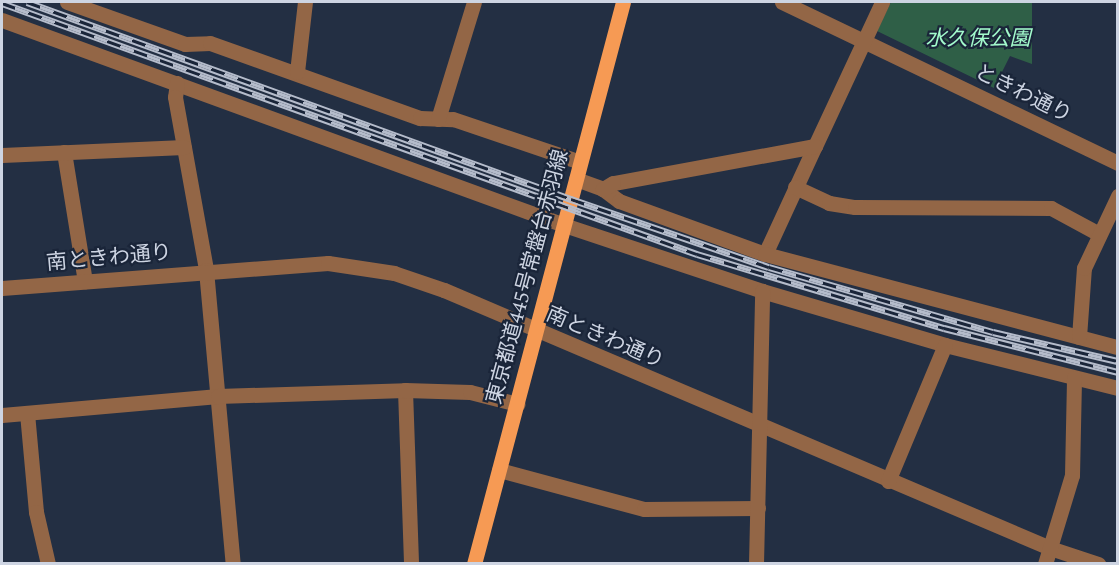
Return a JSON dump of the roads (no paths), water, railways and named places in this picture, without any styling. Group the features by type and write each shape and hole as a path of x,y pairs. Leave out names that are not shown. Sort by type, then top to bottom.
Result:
{"main road":[{"name":"東京都道445号常盤台赤羽線","path":"474,564 622,2"}],"street":[{"path":"67,2 185,44 210,43 297,72 420,118 453,119 580,162"},
{"path":"297,72 305,2"},
{"path":"438,119 474,2"},
{"name":"ときわ通り","path":"782,2 1118,162"},
{"path":"765,254 866,42 882,2"},
{"path":"2,20 564,225 762,291 945,345 1118,388"},
{"path":"177,83 175,97 206,270 233,564"},
{"path":"603,189 613,183 815,146"},
{"path":"2,155 184,147"},
{"path":"64,152 85,281"},
{"path":"576,179 603,189 619,201 765,254 1118,347"},
{"path":"795,187 829,203 855,207 1051,208 1099,234"},
{"path":"1079,337 1080,285 1099,234 1118,196"},
{"name":"南ときわ通り","path":"2,288 206,270 328,263 362,265 444,290 888,481 1050,548 1098,564"},
{"path":"756,564 762,291"},
{"path":"888,481 945,345"},
{"path":"1045,564 1072,475 1074,378"},
{"path":"405,390 411,564"},
{"path":"2,415 218,396 405,390 470,392 517,404"},
{"path":"27,413 36,512 48,564"},
{"path":"499,470 644,509 758,508"}],"railway":[{"path":"27,2 571,199 769,267 993,332 1118,361"},
{"path":"2,3 697,254 944,328 1118,372"}],"park label":[{"name":"水久保公園","path":"978,39"}]}
